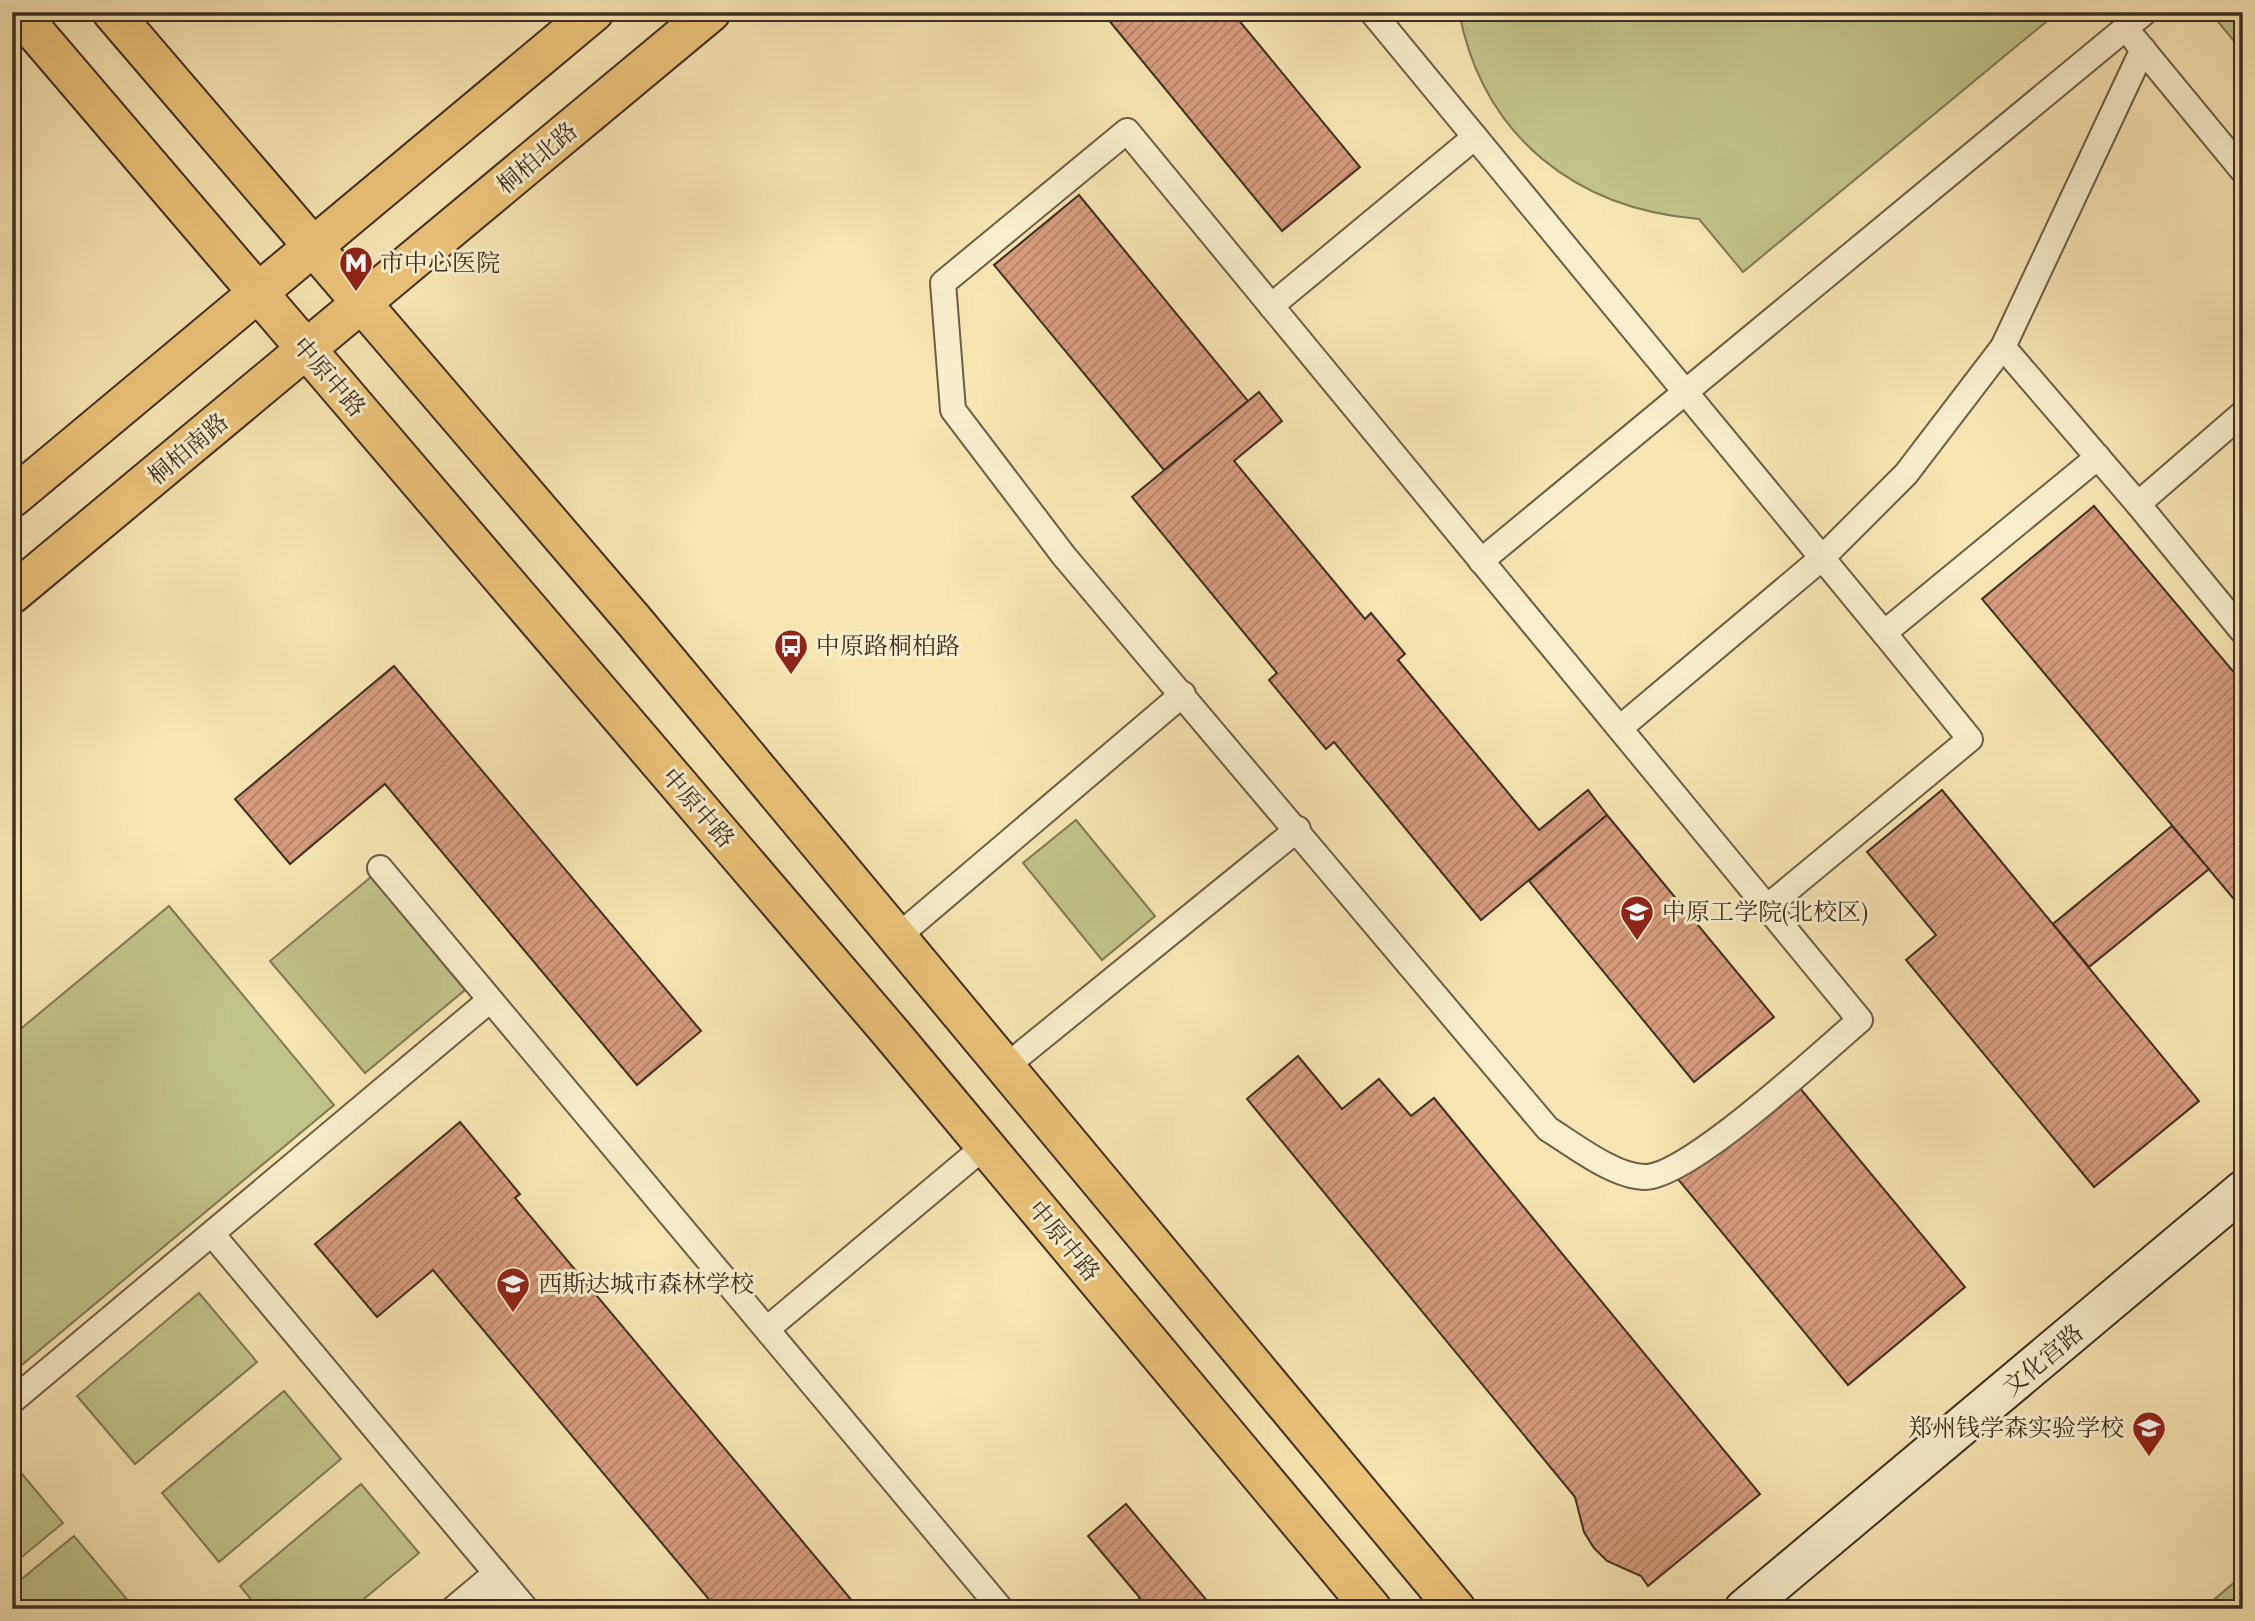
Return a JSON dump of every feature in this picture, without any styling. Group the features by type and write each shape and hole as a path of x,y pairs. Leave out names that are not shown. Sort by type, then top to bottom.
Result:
{"main road":[{"name":"中原中路","path":"18,12 985,1146 1372,1609"},
{"path":"112,12 635,622 1456,1609"},
{"path":"12,498 594,12"},
{"name":"桐柏北路","path":"363,305 711,12"},
{"name":"桐柏南路","path":"12,594 363,305"}],"street":[{"name":"文化宫路","path":"1744,1609 2243,1190"}],"lane":[{"path":"1372,12 1970,739 1767,907"},
{"path":"1481,561 2146,12"},
{"path":"2126,28 2243,171"},
{"path":"1620,728 1822,558 1906,474 2003,347 2143,49"},
{"path":"1127,131 1481,561 1860,1020 1702,1151 1668,1170 1644,1177 1605,1165 1548,1129 1064,556 953,410 943,283 1127,131"},
{"path":"1271,306 1475,137"},
{"path":"2003,347 2138,503 2243,632"},
{"path":"2138,503 2243,413"},
{"path":"1884,633 2098,457"},
{"path":"896,938 1183,694"},
{"path":"1004,1068 1298,830"},
{"path":"380,868 1001,1609"},
{"path":"12,1401 491,1000"},
{"path":"767,1329 985,1146"},
{"path":"212,1234 526,1609"},
{"path":"453,1609 496,1573"},
{"path":"494,1609 496,1573"}],"green space":[{"path":"1459,12 2058,12 1743,272 1699,219 1654,212 1613,200 1575,182 1542,159 1513,130 1489,96 1471,56"},
{"path":"2210,12 2243,12 2243,52"},
{"path":"1076,820 1155,916 1102,960 1023,863"},
{"path":"371,877 465,990 365,1073 270,961"},
{"path":"169,906 334,1105 12,1373 12,1036"},
{"path":"199,1293 257,1362 135,1464 77,1396"},
{"path":"284,1391 341,1459 219,1562 162,1493"},
{"path":"12,1462 63,1523 12,1565"},
{"path":"361,1484 419,1553 352,1609 259,1609 240,1586"},
{"path":"74,1536 131,1604 125,1609 12,1609 12,1587"},
{"path":"2243,1575 2243,1609 2203,1609"}],"building":[{"path":"1102,12 1232,12 1360,167 1282,231"},
{"path":"1079,195 1248,401 1164,470 994,265"},
{"path":"1259,392 1282,421 1234,461 1365,619 1371,613 1405,654 1398,660 1539,830 1588,790 1607,815 1481,920 1334,742 1326,749 1269,680 1277,673 1132,497"},
{"path":"2094,506 2243,683 2243,910 1982,599"},
{"path":"394,666 701,1031 637,1085 385,784 290,864 235,799"},
{"path":"1942,790 2199,1101 2094,1187 1906,960 1936,935 1867,852"},
{"path":"1607,815 1774,1017 1694,1082 1529,881"},
{"path":"2172,826 2209,869 2089,967 2053,924"},
{"path":"1298,1056 1342,1109 1379,1079 1411,1116 1434,1098 1760,1494 1648,1586 1641,1576 1607,1561 1594,1548 1584,1532 1575,1497 1247,1099"},
{"path":"1794,1081 1965,1287 1848,1385 1677,1178"},
{"path":"460,1122 520,1194 515,1198 859,1609 717,1609 433,1270 377,1317 315,1244"},
{"path":"1126,1504 1214,1609 1127,1609 1140,1598 1088,1536"}],"place":[{"name":"市中心医院","path":"356,293"},
{"name":"中原路桐柏路","path":"791,676"},
{"name":"中原工学院(北校区)","path":"1637,942"},
{"name":"西斯达城市森林学校","path":"513,1314"},
{"name":"郑州钱学森实验学校","path":"2149,1458"}]}
